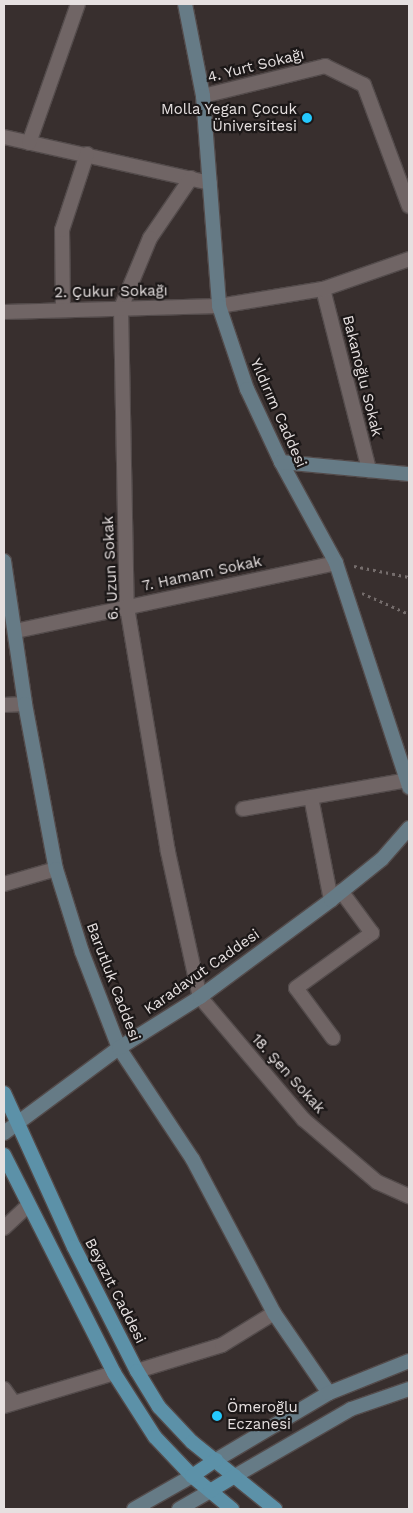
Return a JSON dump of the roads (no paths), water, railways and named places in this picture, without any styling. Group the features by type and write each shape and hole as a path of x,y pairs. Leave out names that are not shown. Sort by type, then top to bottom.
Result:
{"main road":[{"name":"Yıldırım Caddesi","path":"185,4 202,96 219,306 247,390 280,462 336,563 408,784"},
{"path":"280,462 409,474"},
{"name":"Barutluk Caddesi","path":"4,561 16,631 25,704 56,869 82,952 119,1048 193,1160 274,1313 329,1393"},
{"name":"Karadavut Caddesi","path":"4,1133 119,1048 200,997 336,896 382,859 409,828"},
{"name":"Beyazıt Caddesi","path":"4,1093 74,1247 137,1370 159,1406 192,1442 274,1509"},
{"path":"4,1155 28,1206 114,1373 155,1437 217,1500 232,1509"},
{"path":"134,1509 329,1393 409,1361"},
{"path":"179,1509 217,1500 235,1476 352,1409 409,1389"}],"street":[{"path":"29,143 78,4"},
{"name":"4. Yurt Sokağı","path":"202,96 325,66 364,86 409,206"},
{"path":"4,137 210,183"},
{"path":"63,309 62,230 87,154"},
{"name":"6. Uzun Sokak","path":"191,178 150,238 120,308 127,607 168,852 200,997"},
{"name":"2. Çukur Sokağı","path":"4,312 219,306 323,290 409,259"},
{"name":"Bakanoğlu Sokak","path":"323,290 369,470"},
{"name":"7. Hamam Sokak","path":"16,631 336,563"},
{"path":"4,705 25,704"},
{"path":"243,809 311,797 408,784"},
{"path":"311,797 336,896 372,933 296,988 333,1038"},
{"path":"4,884 56,869"},
{"name":"18. Şen Sokak","path":"200,997 303,1119 378,1182 409,1196"},
{"path":"4,1228 28,1206"},
{"path":"137,1370 222,1345 274,1313"},
{"path":"4,1389 8,1404 114,1373"}],"place":[{"name":"Molla Yegan Çocuk Üniversitesi","path":"307,118"},
{"name":"Ömeroğlu Eczanesi","path":"217,1416"}]}
